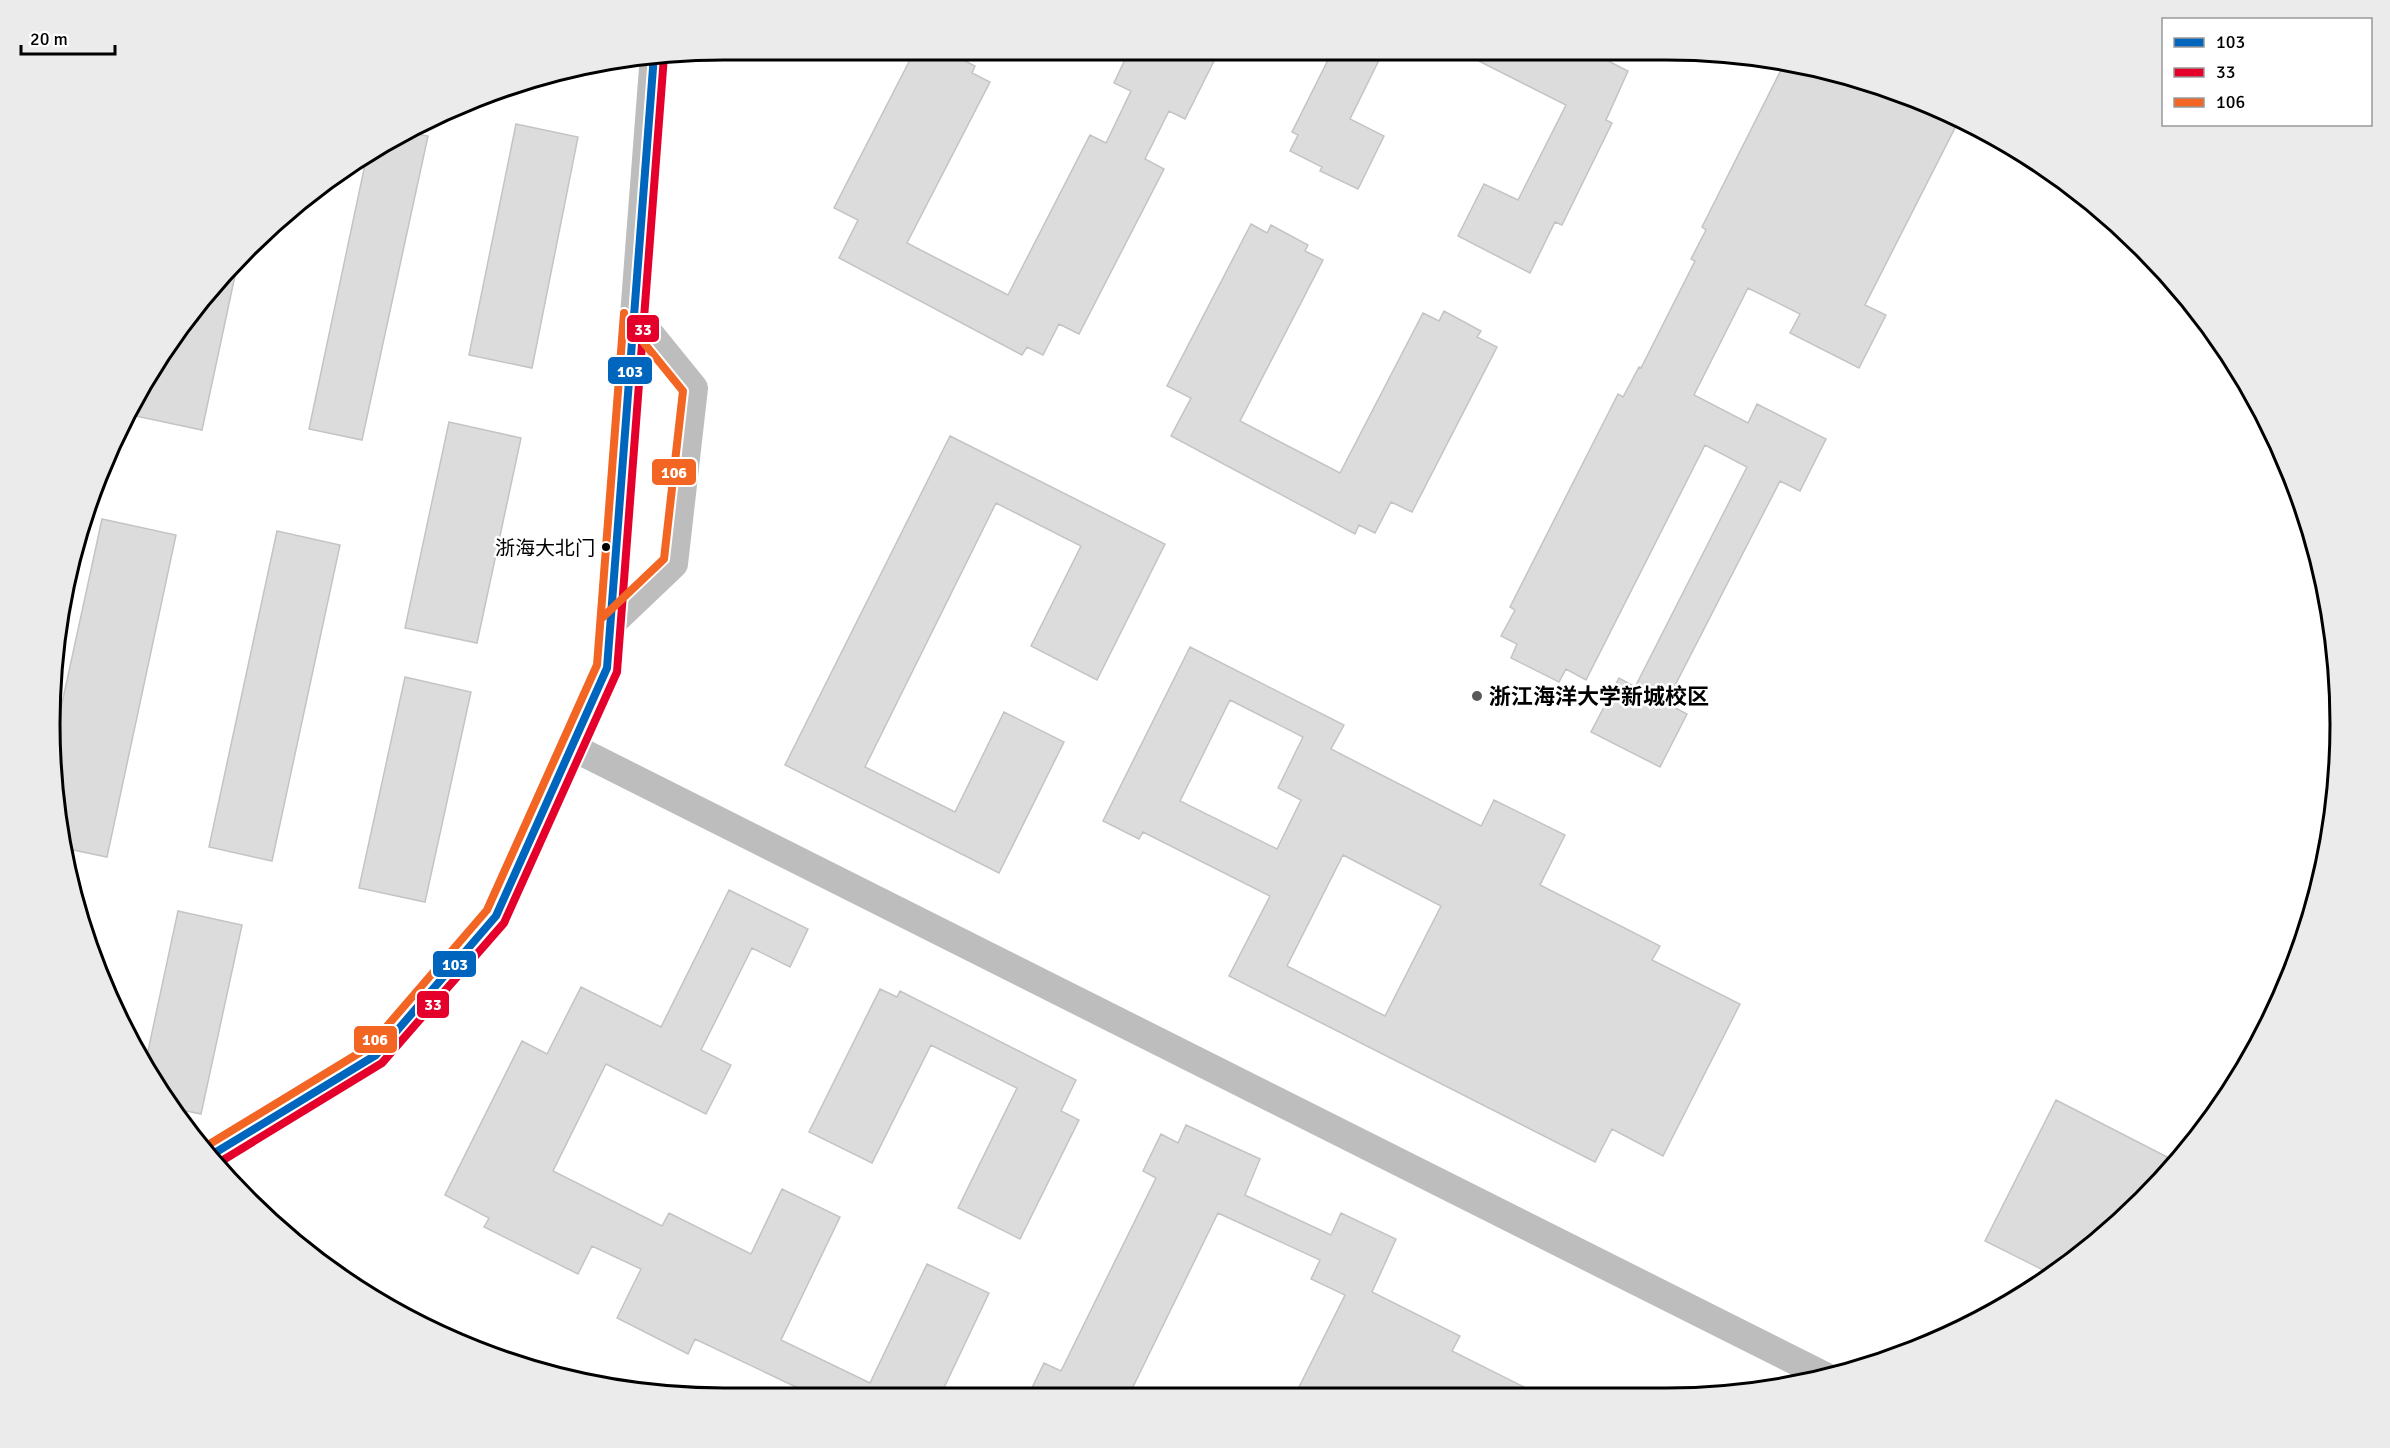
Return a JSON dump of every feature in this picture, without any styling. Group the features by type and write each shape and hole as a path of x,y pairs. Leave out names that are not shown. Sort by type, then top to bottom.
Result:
{"street":[{"path":"217,1152 376,1055 496,916 607,668 653,64"},
{"path":"610,625 674,564 694,388 634,314"},
{"path":"572,747 1814,1371"}],"building":[{"path":"910,60 964,60 975,66 972,73 990,82 907,243 1008,295 1090,135 1106,143 1131,91 1114,83 1125,60 1214,60 1185,119 1169,111 1145,159 1164,169 1079,334 1059,324 1043,355 1027,347 1022,355 839,258 858,220 834,208"},
{"path":"1328,60 1379,60 1350,119 1384,136 1358,189 1320,171 1322,167 1290,151 1298,135 1292,132"},
{"path":"1477,60 1607,60 1628,71 1606,120 1612,123 1562,225 1555,222 1530,273 1458,236 1484,184 1518,200 1566,105"},
{"path":"1781,71 1879,95 1956,126 1865,305 1886,315 1859,368 1790,333 1800,314 1748,288 1694,395 1748,423 1757,404 1826,439 1800,491 1780,481 1666,703 1687,714 1660,767 1591,732 1619,678 1635,687 1747,467 1705,445 1586,680 1566,669 1559,682 1511,658 1517,644 1501,636 1515,610 1510,607 1618,394 1623,397 1639,367 1641,368 1695,261 1691,259 1706,230 1702,227"},
{"path":"516,124 578,137 532,368 469,355"},
{"path":"419,134 428,136 362,440 309,429 365,166"},
{"path":"1251,224 1267,233 1271,225 1308,245 1305,251 1323,260 1240,421 1340,473 1423,313 1439,321 1444,311 1481,331 1477,337 1497,347 1412,512 1391,502 1375,533 1359,525 1355,534 1171,436 1191,398 1167,386"},
{"path":"235,275 202,430 136,416 172,355 197,320"},
{"path":"449,422 521,438 477,643 405,628"},
{"path":"950,436 1165,544 1097,680 1031,646 1081,546 996,503 865,767 955,812 1004,712 1064,742 999,873 785,765"},
{"path":"102,519 176,535 107,857 72,850 61,767 60,711"},
{"path":"277,531 340,545 272,861 209,847"},
{"path":"1190,647 1344,725 1331,749 1481,826 1494,800 1565,835 1540,885 1660,946 1652,960 1740,1004 1663,1156 1612,1129 1595,1162 1229,976 1270,896 1143,832 1139,839 1103,821","holes":["1230,700 1303,737 1278,788 1301,800 1277,849 1180,801","1343,855 1441,906 1385,1016 1287,966"]},
{"path":"405,677 471,692 425,902 359,888"},
{"path":"729,890 808,929 790,967 752,948 701,1050 731,1065 706,1114 606,1064 553,1171 662,1226 669,1213 751,1254 782,1189 840,1217 781,1340 870,1383 927,1264 989,1293 944,1388 798,1388 695,1339 688,1354 617,1318 641,1269 592,1246 578,1274 484,1227 489,1218 445,1195 522,1041 547,1054 581,987 661,1027"},
{"path":"178,911 242,925 201,1114 185,1111 148,1053"},
{"path":"880,989 897,997 900,991 1076,1080 1061,1111 1079,1120 1020,1239 958,1208 1017,1088 931,1045 872,1163 809,1132"},
{"path":"2056,1100 2169,1158 2136,1194 2104,1223 2043,1270 1985,1241"},
{"path":"1186,1125 1260,1159 1245,1195 1331,1235 1341,1213 1396,1239 1372,1292 1460,1336 1452,1351 1526,1388 1298,1388 1345,1295 1311,1279 1320,1260 1218,1213 1132,1388 1032,1388 1044,1363 1061,1371 1156,1178 1143,1171 1161,1134 1178,1143"}],"transit line":[{"name":"33","path":"223,1160 382,1063 504,923 617,672 663,63"},
{"name":"103","path":"217,1152 376,1055 496,916 607,668 653,64"},
{"name":"106","path":"210,1144 369,1047 487,910 597,665 624,313"},
{"name":"106","path":"603,617 664,559 683,391 626,321"}],"place":[{"name":"浙海大北门","path":"606,547"},
{"name":"浙江海洋大学新城校区","path":"1477,696"}]}
